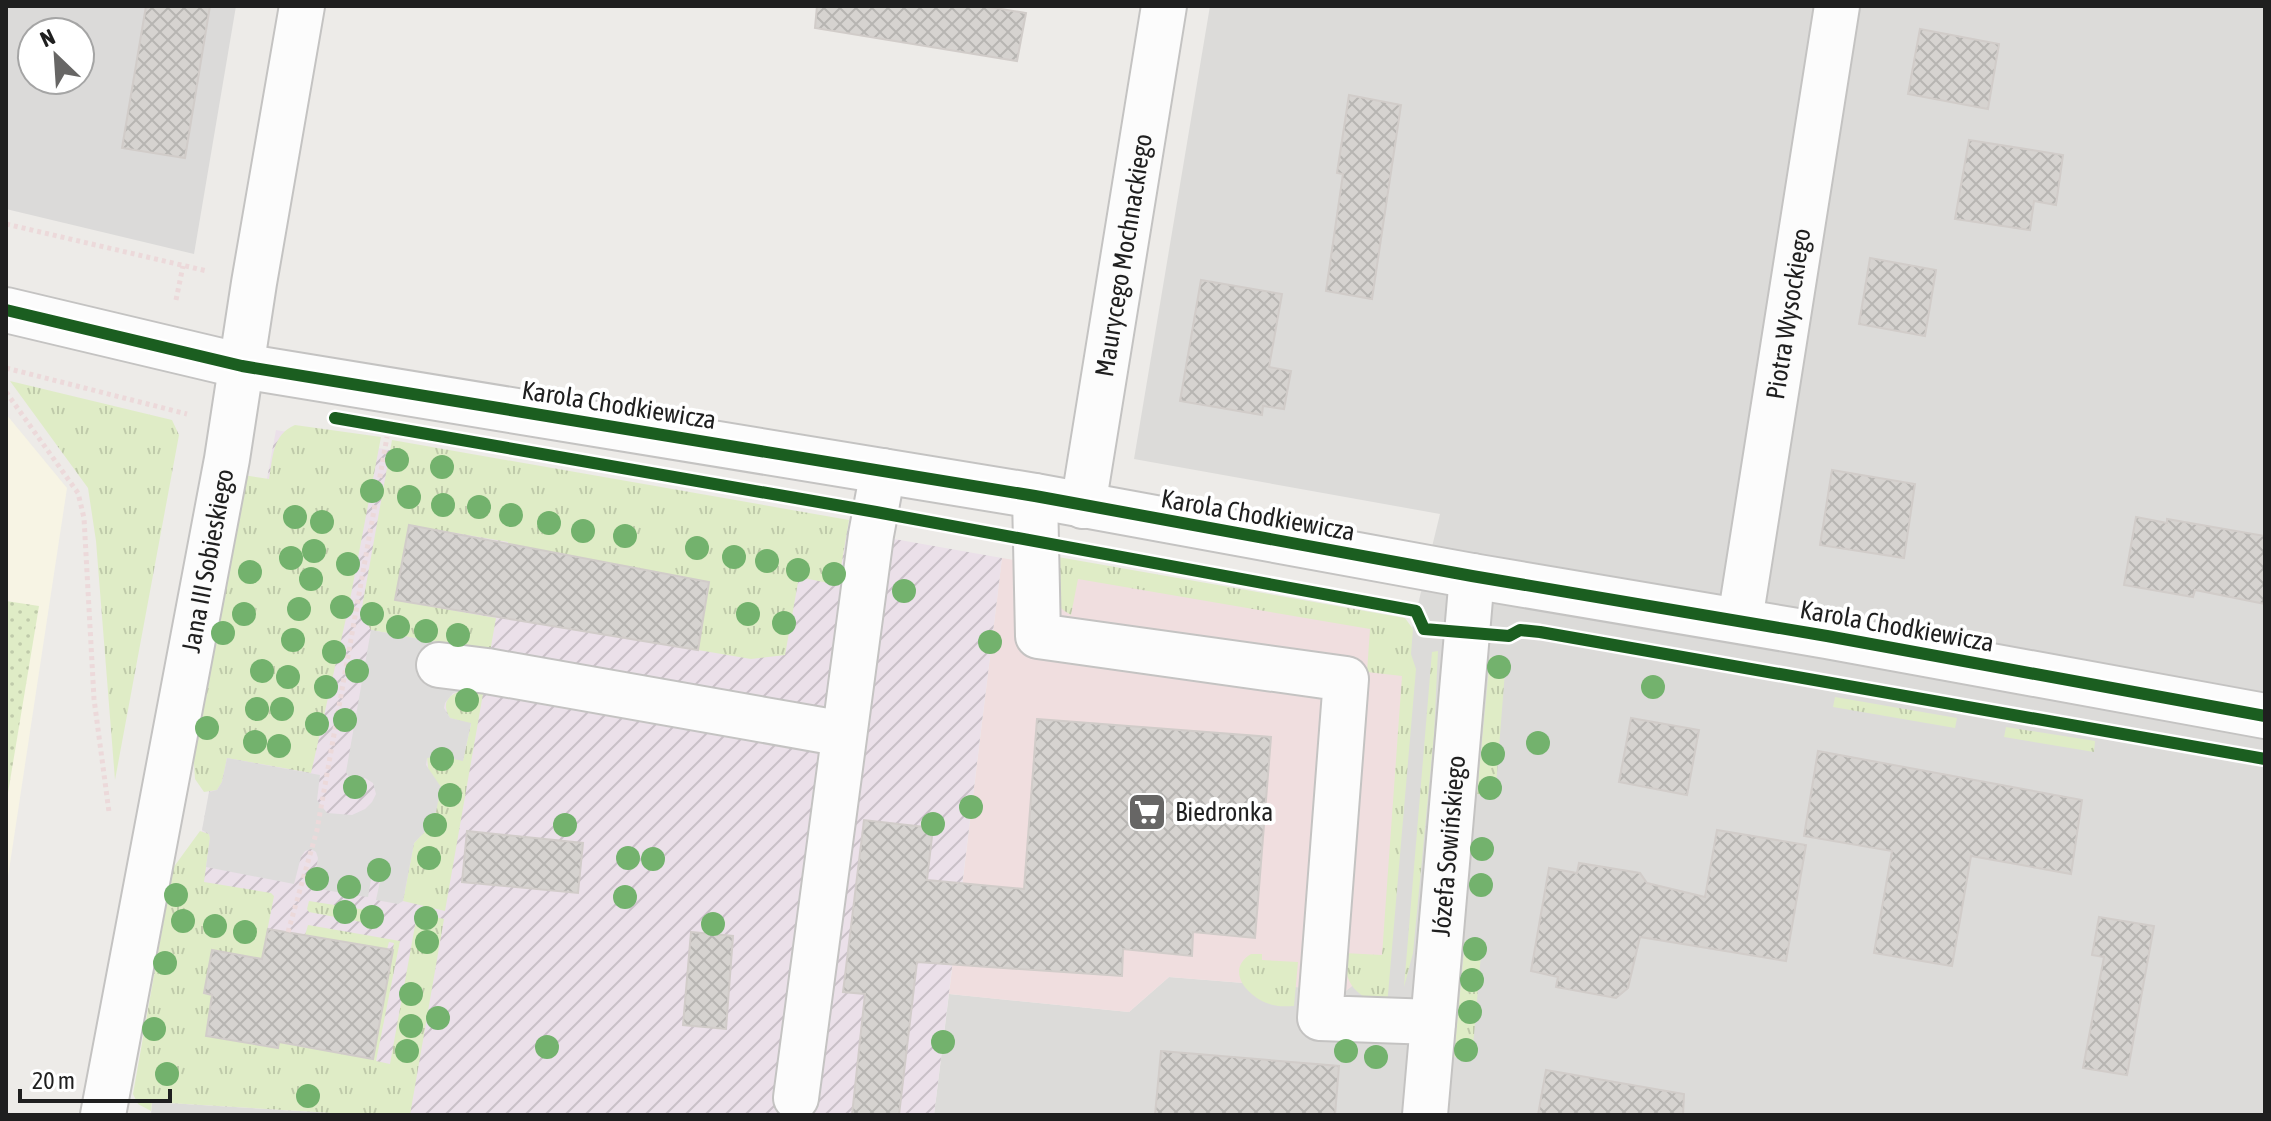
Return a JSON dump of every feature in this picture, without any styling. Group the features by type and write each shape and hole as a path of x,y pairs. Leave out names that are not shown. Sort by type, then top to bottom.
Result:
{"street":[{"name":"Jana III Sobieskiego","path":"103,1115 227,459 302,6"},
{"name":"Maurycego Mochnackiego","path":"1083,506 1164,6"},
{"name":"Piotra Wysockiego","path":"1740,620 1837,6"},
{"name":"Karola Chodkiewicza","path":"6,310 242,366 1035,496 2265,716"},
{"path":"796,1098 871,535 883,471"},
{"path":"1035,496 1038,636 1346,679 1320,1018 1433,1022"},
{"name":"Józefa Sowińskiego","path":"1425,1115 1472,576"},
{"path":"439,665 844,734"}],"path":[{"path":"6,224 183,266"},
{"path":"6,368 157,404"},
{"path":"6,392 78,493 84,518 94,699 110,817"},
{"path":"288,932 317,830 388,428"}],"shaded area":[{"path":"6,6 236,6 194,254 6,209"},
{"path":"1210,6 2265,6 2265,1115 934,1115 949,994 1129,1012 1169,977 1346,991 1412,629 1440,514 1134,459"},
{"path":"6,414 67,488 6,890"},
{"path":"276,430 1002,558 934,1115 365,1115 152,1102"},
{"path":"1002,558 1412,629 1385,960 1346,991 1169,977 1129,1012 949,994"},
{"path":"371,630 490,652 475,687 453,693 445,703 444,708 450,718 471,723 463,761 439,756 427,758 426,765 441,787 434,822 414,843 403,901 398,904 376,900 382,872 380,864 373,868 368,897 351,895 349,882 343,893 318,889 319,880 315,875 318,858 311,849 301,857 294,884 206,867 210,838 202,830 209,792 217,790 222,782 227,758 320,775 317,800 327,813 352,815 372,802 376,794 373,783 365,778 348,776 346,772"},
{"path":"152,1102 365,1115 151,1115"}],"green space":[{"path":"10,381 172,420 179,435 115,780 96,541 88,488"},
{"path":"295,425 381,437 349,605 311,773 227,758 217,790 204,792 195,779 193,748 243,475 269,479 278,441 287,429"},
{"path":"392,440 849,520 838,585 799,577 785,655 751,659 698,650 709,583 409,525 395,600 496,618 490,652 371,630 361,613"},
{"path":"1058,557 1405,618 1413,629 1411,654 1416,669 1387,1006 1384,1008 1354,988 1347,974 1344,953 1382,955 1402,676 1367,672 1370,629 1078,579 1071,615 1056,602"},
{"path":"6,601 39,606 6,805"},
{"path":"1438,651 1434,734 1413,953 1404,987 1432,652"},
{"path":"1490,657 1506,659 1495,798 1477,794"},
{"path":"475,687 484,688 445,911 403,901 414,843 434,822 427,757 463,760 471,724 450,718 446,705 451,696"},
{"path":"1835,697 1957,718 1955,728 1833,707"},
{"path":"2006,727 2095,741 2094,752 2004,737"},
{"path":"200,831 209,834 210,838 204,882 274,896 264,947 267,949 265,959 213,950 207,1036 278,1048 280,1038 291,1044 373,1059 394,943 389,942 387,949 305,935 308,925 400,941 376,1061 390,1064 416,920 423,914 444,919 410,1115 152,1102 151,1111 138,1104 133,1094 173,868"},
{"path":"309,901 379,912 382,919 377,925 309,912"},
{"path":"1465,941 1482,943 1472,1058 1454,1057"},
{"path":"1251,954 1262,954 1262,960 1298,962 1294,1006 1264,1002 1243,984 1239,968"}],"building":[{"path":"146,6 210,6 185,158 122,148"},
{"path":"817,6 983,6 1026,13 1017,61 815,28"},
{"path":"1920,29 1999,44 1988,109 1908,94"},
{"path":"1349,95 1401,105 1372,299 1326,291 1343,174 1337,173"},
{"path":"1969,140 2063,155 2056,205 2034,201 2030,230 1955,219"},
{"path":"1870,258 1936,270 1925,336 1859,324"},
{"path":"1201,280 1282,294 1269,367 1291,371 1284,409 1263,406 1262,415 1180,401"},
{"path":"1832,470 1915,484 1904,558 1820,545"},
{"path":"2136,517 2167,523 2167,519 2265,536 2265,604 2195,590 2193,597 2124,585"},
{"path":"409,525 709,582 698,650 395,600"},
{"path":"1631,718 1699,730 1687,795 1619,782"},
{"name":"Biedronka","path":"1037,719 1271,737 1255,938 1193,932 1192,956 1123,949 1122,976 917,962 899,1115 852,1115 865,994 843,992 864,820 933,828 927,880 1024,889"},
{"path":"1818,751 2082,800 2071,874 1971,856 1952,966 1874,953 1892,851 1804,836"},
{"path":"1717,830 1806,845 1786,961 1640,937 1628,988 1616,998 1556,987 1558,977 1531,971 1549,868 1577,873 1579,863 1640,873 1647,883 1705,897"},
{"path":"467,831 583,843 578,893 462,882"},
{"path":"2099,917 2154,926 2127,1075 2083,1068 2104,957 2092,955"},
{"path":"268,929 393,950 373,1059 279,1042 278,1048 206,1036 212,995 204,993 212,950 262,959"},
{"path":"691,932 733,936 726,1029 683,1025"},
{"path":"1161,1051 1339,1066 1335,1115 1155,1115"},
{"path":"1546,1070 1684,1094 1683,1115 1538,1115"}],"cycle path":[{"path":"6,310 242,366 1035,496 2265,716"},
{"path":"335,418 876,512 1416,611 1424,629 1509,636 1520,630 1540,632 2265,759"}],"place":[{"name":"Biedronka","path":"1147,812"}]}
